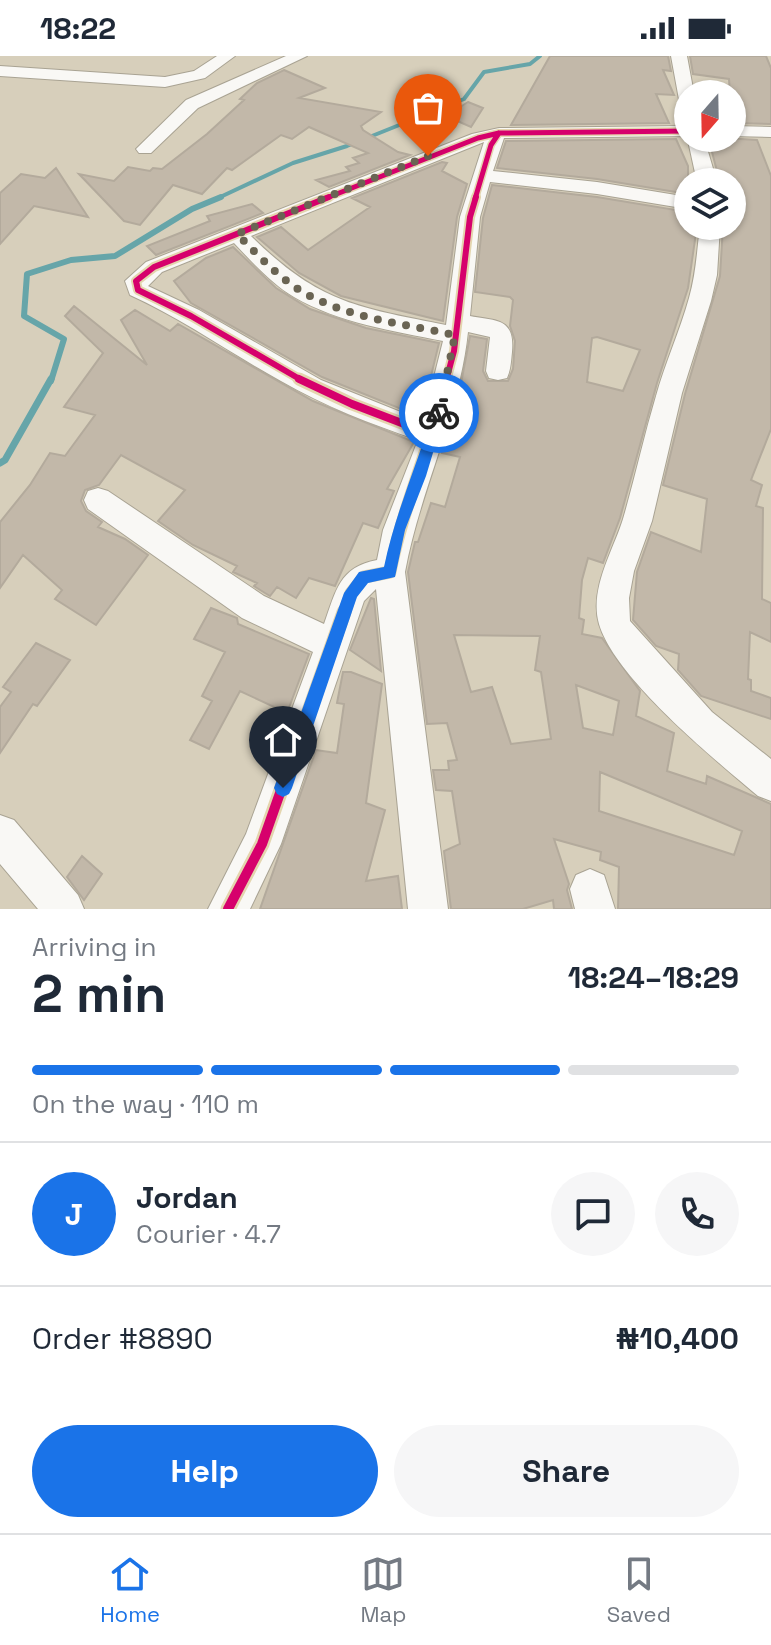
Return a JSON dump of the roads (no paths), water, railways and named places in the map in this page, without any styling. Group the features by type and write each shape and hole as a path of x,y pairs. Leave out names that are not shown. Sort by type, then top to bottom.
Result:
{"street":[{"path":"0,71 165,82 199,75 227,56"},
{"path":"145,149 192,104 299,56"},
{"path":"679,56 683,80"},
{"path":"433,435 328,394 275,367 190,315 138,290 136,281 154,267 441,150 499,133 674,131"},
{"path":"746,131 771,132"},
{"path":"428,909 390,572 398,530 433,435 454,351 465,246 481,175 491,145 499,133"},
{"path":"481,175 597,188 674,201"},
{"path":"237,234 271,269 301,291 326,303 369,317 456,329 495,329 502,334 498,371"},
{"path":"709,240 706,275 669,393 637,521 619,571 613,598 614,621 621,638 700,724 771,783"},
{"path":"98,500 253,607 334,645"},
{"path":"228,909 262,844 351,593 364,577 390,572"},
{"path":"0,834 64,909"}],"waterway":[{"path":"216,199 293,163 347,146 464,99 484,72 530,64 540,56"},
{"path":"51,381 64,339 24,316 27,274 71,260 115,256 192,209 221,197"},
{"path":"0,463 5,460 51,379"}]}
